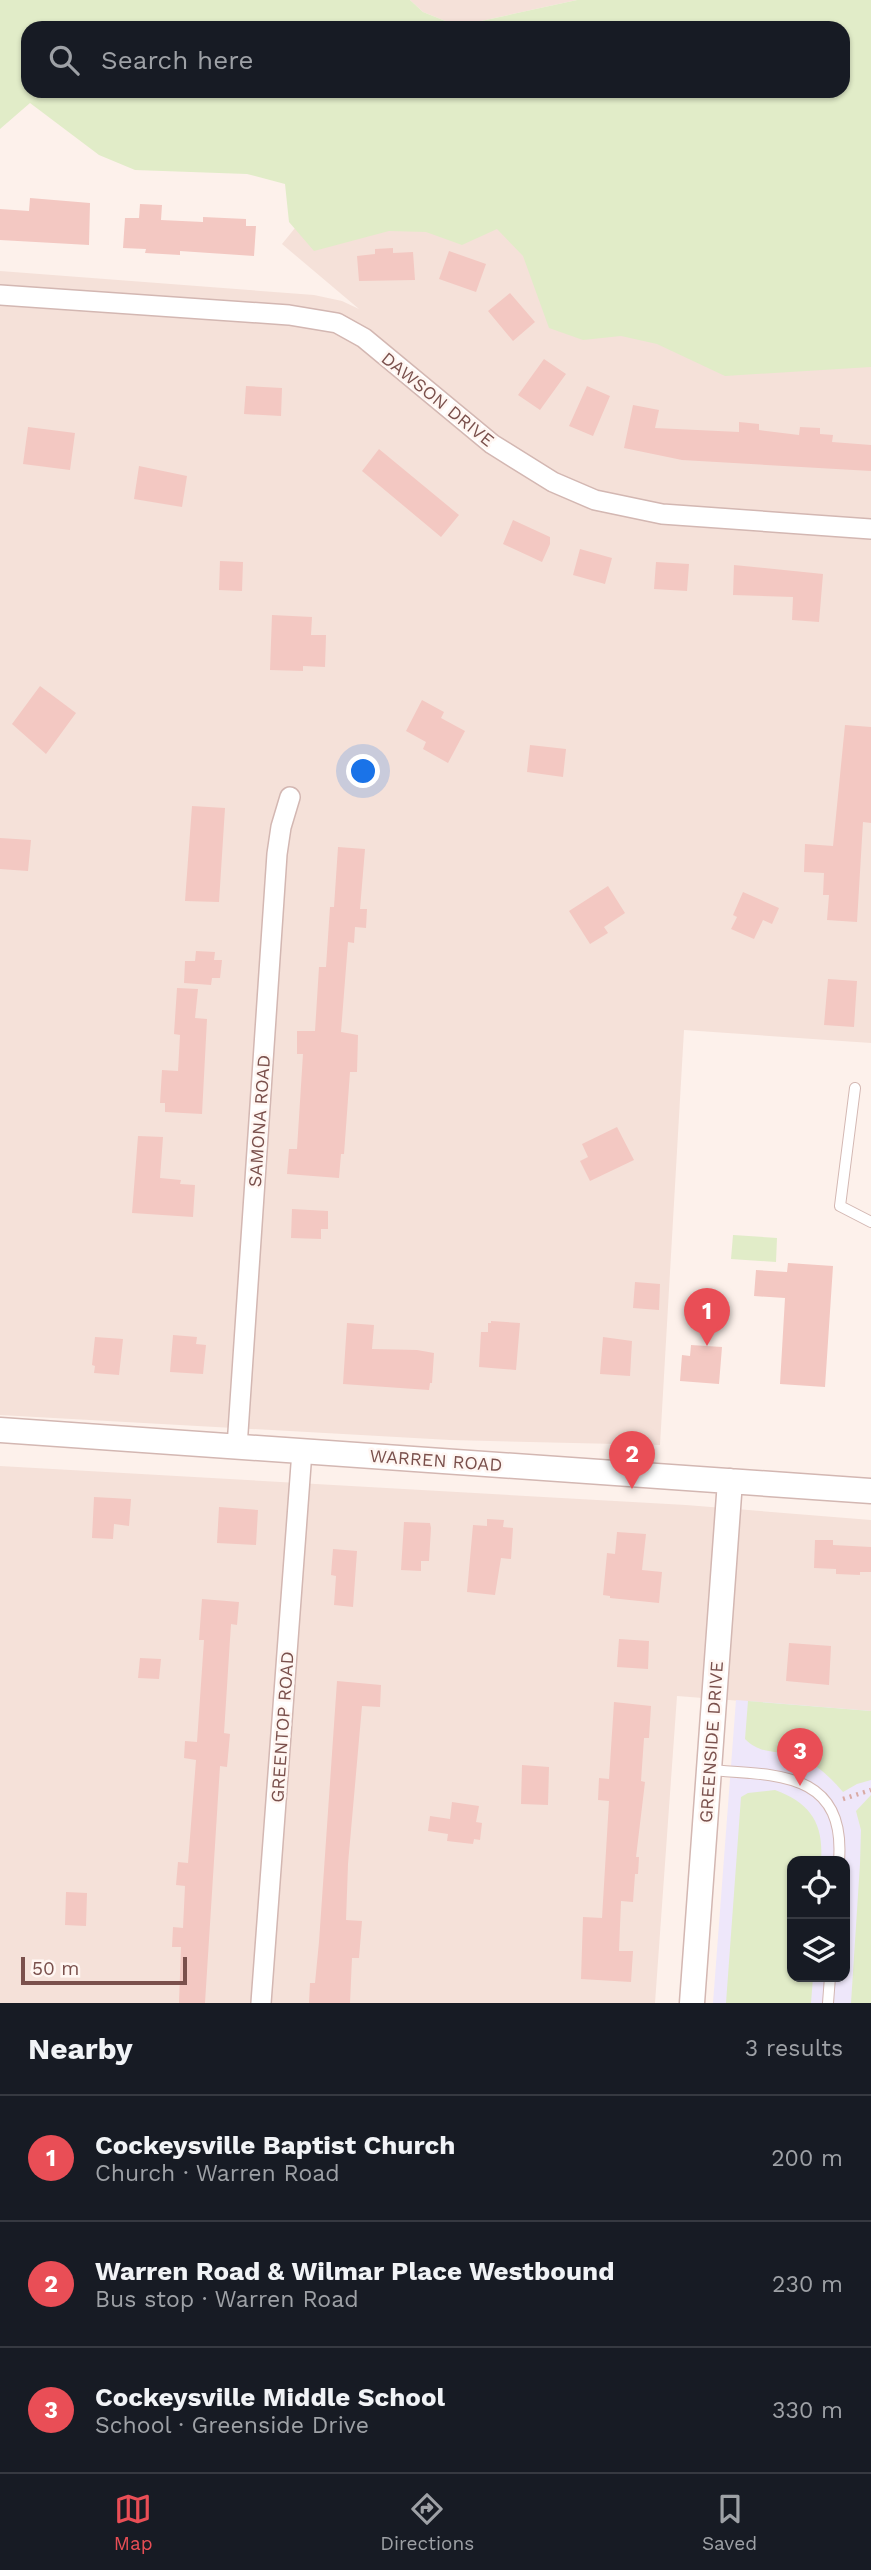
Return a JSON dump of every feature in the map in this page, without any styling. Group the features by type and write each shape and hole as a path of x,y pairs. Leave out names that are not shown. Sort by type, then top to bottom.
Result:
{"street":[{"name":"DAWSON DRIVE","path":"0,295 289,314 337,323 364,338 500,450 553,482 595,500 662,514 871,529"},
{"name":"SAMONA ROAD","path":"237,1447 277,854 281,827 290,797"},
{"name":"WARREN ROAD","path":"0,1430 871,1491"},
{"name":"GREENTOP ROAD","path":"261,2003 302,1451"},
{"name":"GREENSIDE DRIVE","path":"692,2003 730,1480"}],"lane":[{"path":"855,1088 840,1206 871,1222"},
{"path":"709,1770 793,1779 814,1790 830,1807 838,1825 839,1856"},
{"path":"828,2003 830,1982"}],"path":[{"path":"843,1799 871,1790"}],"shaded area":[{"path":"410,0 577,0 481,21 446,21 423,12"},
{"path":"342,170 871,180 871,1043 684,1030 660,1445 450,1440 0,1415 0,271 314,295 342,301 359,309 282,244"},
{"path":"0,1466 686,1505 871,1520 871,1711 677,1696 655,2003 0,2003"},
{"path":"736,1700 871,1711 871,2003 713,2003"}],"green space":[{"path":"0,0 410,0 423,12 446,21 21,21 21,98 850,98 850,21 481,21 577,0 871,0 871,367 725,376 657,344 621,336 583,340 549,328 523,256 497,229 462,245 426,232 389,231 314,251 289,222 285,184 247,174 135,170 99,155 30,103 0,129"},
{"path":"733,1235 777,1238 776,1262 731,1259"},
{"path":"748,1701 871,1711 871,1780 843,1792 811,1763 751,1744 745,1739"},
{"path":"775,1790 787,1795 806,1808 817,1825 821,1856 787,1856 787,1982 813,1982 811,2003 726,2003 741,1797 748,1793"},
{"path":"871,1795 871,2003 851,2003 861,1830 856,1811"}],"building":[{"path":"30,198 90,203 89,245 0,240 0,209 29,211"},
{"path":"140,204 162,205 161,220 203,222 203,217 246,219 246,226 256,226 254,256 180,251 180,255 145,253 146,249 123,248 125,218 139,218"},
{"path":"393,248 393,253 413,252 415,280 359,281 357,256 375,254 375,249"},
{"path":"449,251 486,264 476,292 439,279"},
{"path":"510,293 535,322 513,341 488,311"},
{"path":"544,359 566,374 540,410 518,395"},
{"path":"246,386 282,388 281,416 244,414"},
{"path":"587,386 610,396 593,436 569,426"},
{"path":"633,405 659,410 655,428 739,432 739,422 759,424 759,430 799,435 800,427 820,428 820,434 833,435 832,442 871,445 871,471 682,460 624,448"},
{"path":"28,427 75,433 70,470 23,464"},
{"path":"379,449 459,515 441,537 362,471"},
{"path":"139,466 187,476 182,507 134,499"},
{"path":"513,520 550,537 550,544 542,562 503,544"},
{"path":"580,549 612,558 605,584 573,575"},
{"path":"220,561 243,562 242,591 219,590"},
{"path":"656,562 689,564 687,591 654,589"},
{"path":"734,565 823,574 819,622 792,620 793,597 733,595"},
{"path":"272,615 312,617 311,635 326,635 325,667 303,666 303,671 270,670"},
{"path":"40,686 76,713 46,754 12,724"},
{"path":"422,700 444,712 441,718 465,731 448,763 423,749 426,742 406,731"},
{"path":"845,725 871,727 871,823 863,822 857,922 827,920 829,895 823,895 824,873 804,872 805,844 833,846"},
{"path":"530,745 566,749 563,777 527,772"},
{"path":"192,806 225,808 219,902 185,901"},
{"path":"0,838 31,840 28,871 0,869"},
{"path":"338,847 365,849 360,909 367,909 366,928 355,927 354,943 348,942 341,1032 358,1035 357,1072 350,1072 344,1154 341,1154 339,1178 287,1174 289,1149 297,1149 303,1054 297,1054 297,1031 315,1031 319,967 326,967"},
{"path":"608,886 625,913 604,927 608,933 590,944 569,911"},
{"path":"743,892 779,908 772,924 763,920 754,939 731,929 737,917 733,915"},
{"path":"196,951 215,952 214,960 222,960 220,978 212,978 211,985 184,983 185,961 195,961"},
{"path":"828,979 857,981 854,1027 824,1025"},
{"path":"177,988 198,989 195,1018 207,1019 202,1114 165,1112 165,1103 160,1103 162,1070 178,1071 180,1035 174,1034"},
{"path":"617,1127 634,1160 590,1181 580,1161 588,1157 582,1144"},
{"path":"138,1136 163,1137 160,1178 181,1180 180,1184 195,1185 193,1217 132,1213"},
{"path":"292,1209 328,1211 328,1229 321,1229 321,1239 291,1238"},
{"path":"788,1263 833,1266 825,1387 780,1384 785,1298 754,1296 756,1270 787,1272"},
{"path":"635,1282 660,1284 659,1310 633,1308"},
{"path":"347,1323 374,1325 372,1349 434,1353 429,1390 343,1384"},
{"path":"488,1323 520,1323 516,1370 479,1367 481,1332 488,1332"},
{"path":"173,1335 197,1337 196,1344 206,1345 203,1374 170,1372"},
{"path":"95,1337 123,1339 119,1375 94,1373 95,1366 92,1365"},
{"path":"603,1337 632,1341 630,1376 600,1374"},
{"path":"691,1345 722,1347 719,1384 680,1381 682,1355 690,1356"},
{"path":"94,1497 131,1499 129,1526 114,1524 113,1539 92,1538"},
{"path":"219,1507 258,1510 256,1545 217,1543"},
{"path":"487,1519 504,1520 503,1527 513,1528 511,1559 501,1558 495,1595 467,1592 473,1525 487,1526"},
{"path":"404,1522 430,1523 429,1561 421,1561 421,1571 401,1570"},
{"path":"617,1532 646,1534 642,1570 662,1572 659,1603 603,1595 607,1553 615,1554"},
{"path":"815,1540 833,1540 833,1545 871,1547 871,1572 860,1572 860,1575 836,1574 836,1569 814,1568"},
{"path":"333,1549 357,1551 353,1607 334,1605 336,1576 331,1575"},
{"path":"202,1599 239,1602 237,1625 231,1624 224,1733 230,1734 227,1767 220,1766 205,2003 179,2003 181,1947 172,1947 173,1927 183,1928 185,1886 176,1885 178,1862 188,1863 196,1760 184,1758 185,1741 197,1742 204,1640 199,1640"},
{"path":"619,1639 649,1641 648,1669 617,1667"},
{"path":"789,1643 831,1646 829,1685 786,1681"},
{"path":"140,1658 161,1659 159,1679 138,1678"},
{"path":"337,1681 381,1685 380,1707 362,1706 348,1864 346,1920 362,1921 359,1958 352,1958 350,2003 309,2003 310,1983 315,1983 319,1942"},
{"path":"614,1702 651,1706 649,1738 644,1738 641,1781 645,1782 636,1857 639,1857 638,1874 635,1874 633,1902 621,1901 619,1951 633,1951 631,1982 581,1979 583,1917 602,1918 609,1801 598,1800 599,1778 609,1779"},
{"path":"522,1765 549,1767 548,1805 521,1804"},
{"path":"452,1802 479,1806 476,1822 482,1823 480,1840 474,1839 473,1844 447,1841 448,1834 428,1831 430,1816 450,1819"},
{"path":"66,1892 87,1893 86,1926 65,1925"}],"place":[{"name":"Cockeysville Baptist Church","path":"707,1346"},
{"name":"Warren Road & Wilmar Place Westbound","path":"632,1489"},
{"name":"Cockeysville Middle School","path":"800,1786"}]}
